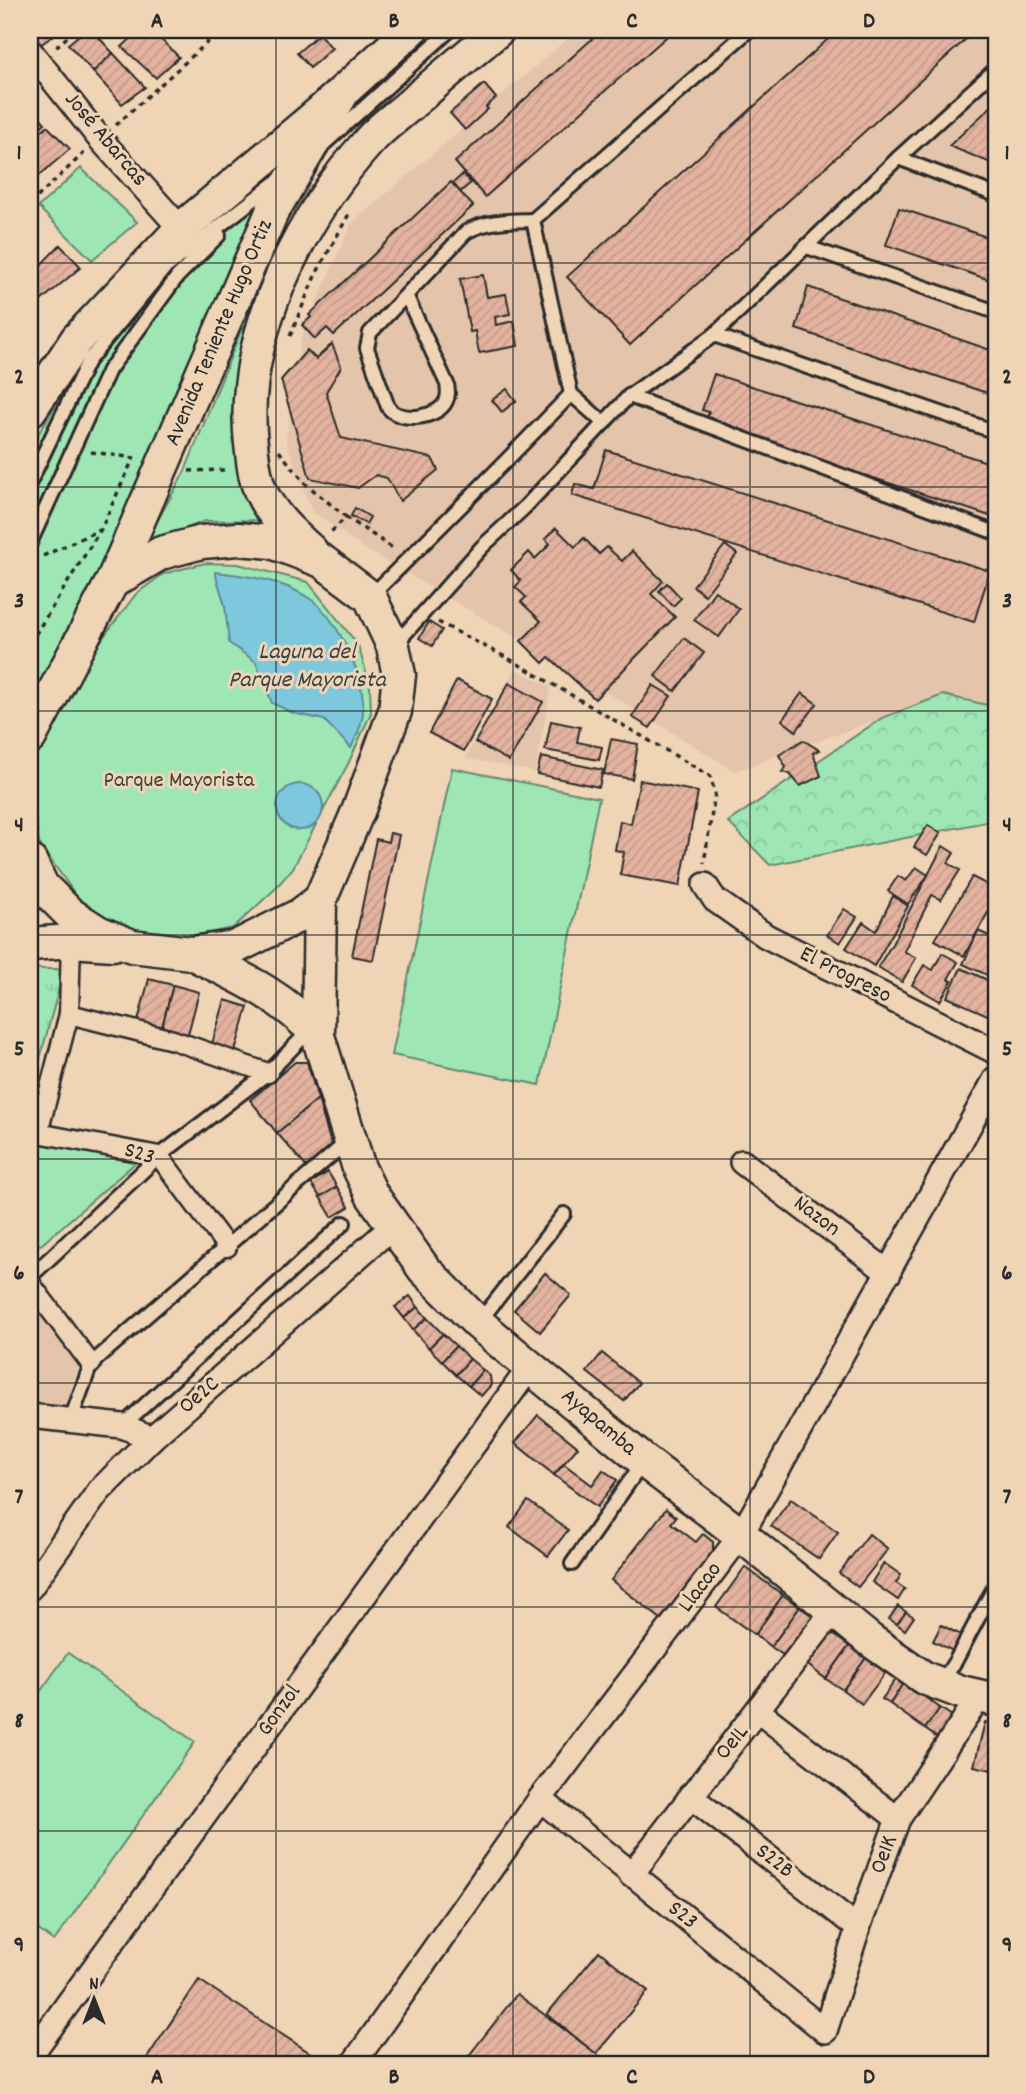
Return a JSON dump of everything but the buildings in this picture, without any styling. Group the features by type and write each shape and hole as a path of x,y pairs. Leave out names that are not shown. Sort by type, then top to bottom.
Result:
{"main road":[{"name":"Avenida Teniente Hugo Ortiz","path":"30,410 77,339 181,229 411,30"},
{"name":"Avenida Teniente Hugo Ortiz","path":"316,556 272,512 259,488 266,459 249,416 253,363 282,277 340,176 371,138 498,30"},
{"name":"Avenida Teniente Hugo Ortiz","path":"112,582 147,464 272,212 342,92"},
{"path":"30,737 112,582 161,553 202,542 238,539 272,542 316,556 370,597 393,646 398,675 395,711 359,808 320,900 300,915 236,947 191,953 71,941 30,944"},
{"path":"30,861 42,886 70,914 98,932 132,946"},
{"name":"Ayapamba","path":"320,900 315,1032 350,1140 372,1195 424,1269 478,1322 530,1367 644,1461 907,1668 940,1685 988,1698"},
{"name":"Ayapamba","path":"191,953 248,981 288,1005 315,1032"}],"street":[{"name":"José Abarcas","path":"35,56 100,139 181,229"},
{"name":"El Progreso","path":"705,885 715,900 766,936 994,1045"},
{"path":"34,1136 69,1014 71,941"},
{"path":"69,1014 173,1040 268,1073"},
{"name":"Llacao","path":"353,2064 540,1799 741,1535 996,1078"},
{"path":"30,1107 34,1136"},
{"name":"S23","path":"34,1136 159,1156 227,1247"},
{"name":"Nazon","path":"742,1162 889,1273"},
{"name":"Oe2C","path":"30,1588 99,1491 152,1438 393,1226"},
{"path":"30,1283 91,1364"},
{"name":"Gonzol","path":"30,2056 530,1367"},
{"path":"30,1416 122,1426 152,1438"},
{"name":"Oe1L","path":"631,1875 833,1611"},
{"name":"Oe1K","path":"825,2031 858,1928 898,1819 988,1698"},
{"path":"758,1711 898,1819"},
{"name":"S22B","path":"690,1796 858,1928"},
{"name":"S23","path":"540,1799 825,2031"}],"lane":[{"path":"30,482 88,361 164,270 282,177 296,169 450,30"},
{"path":"407,295 447,384 448,397 445,404 433,413 421,416 391,413 367,348 370,333 466,232 478,225 533,220 749,30"},
{"path":"393,646 482,547 526,506 629,396 714,335 898,158 996,69"},
{"path":"898,158 996,195"},
{"path":"30,543 109,370 177,277 251,202"},
{"path":"533,220 570,394 604,423"},
{"path":"807,247 996,312"},
{"path":"714,335 996,432"},
{"path":"370,597 451,514 494,475 570,394"},
{"path":"629,396 996,533"},
{"path":"30,1277 159,1156 268,1073 315,1032"},
{"path":"71,1419 91,1364 350,1140"},
{"path":"478,1322 564,1214"},
{"path":"122,1426 344,1223"},
{"path":"572,1564 644,1461"},
{"path":"940,1685 996,1584"}],"path":[{"path":"35,56 75,30"},
{"path":"30,204 221,30"},
{"path":"289,339 315,276 354,204"},
{"path":"90,451 147,464 266,459 306,484 346,517 408,559"},
{"path":"30,643 101,529 147,464"},
{"path":"316,556 346,517"},
{"path":"30,581 32,561 101,529"},
{"path":"424,614 513,661 710,776 715,793 703,867 705,885"}],"shaded area":[{"path":"578,30 996,30 996,707 943,696 735,771 362,547 312,511 286,441 301,338 352,223"},
{"path":"515,669 551,687 535,772 465,758"},
{"path":"35,1308 88,1372 82,1418 30,1409 30,1332"}],"green space":[{"path":"81,168 137,222 92,260 38,207"},
{"path":"297,169 30,723 30,448 87,353"},
{"path":"287,215 234,418 264,520 205,521 144,545 185,471"},
{"name":"Parque Mayorista","path":"205,563 238,564 308,582 358,645 370,686 371,713 349,762 293,868 274,890 233,928 187,937 131,931 82,904 39,843 30,778 30,758 74,676 136,594 163,574"},
{"path":"943,695 996,707 996,820 770,865 728,822 882,718"},
{"path":"452,768 599,798 540,1085 392,1055"},
{"path":"30,969 64,969 34,1081 30,1073"},
{"path":"30,1124 135,1163 41,1245 30,1243"},
{"path":"68,1653 195,1742 54,1941 30,1924 30,1706"}],"water":[{"name":"Laguna del Parque Mayorista","path":"215,572 264,579 287,586 309,598 329,617 352,659 361,688 363,714 351,748 324,720 293,713 272,703 256,662 229,643 225,606"},
{"path":"300,784 316,791 323,807 316,823 300,830 284,823 277,807 284,791"}]}
